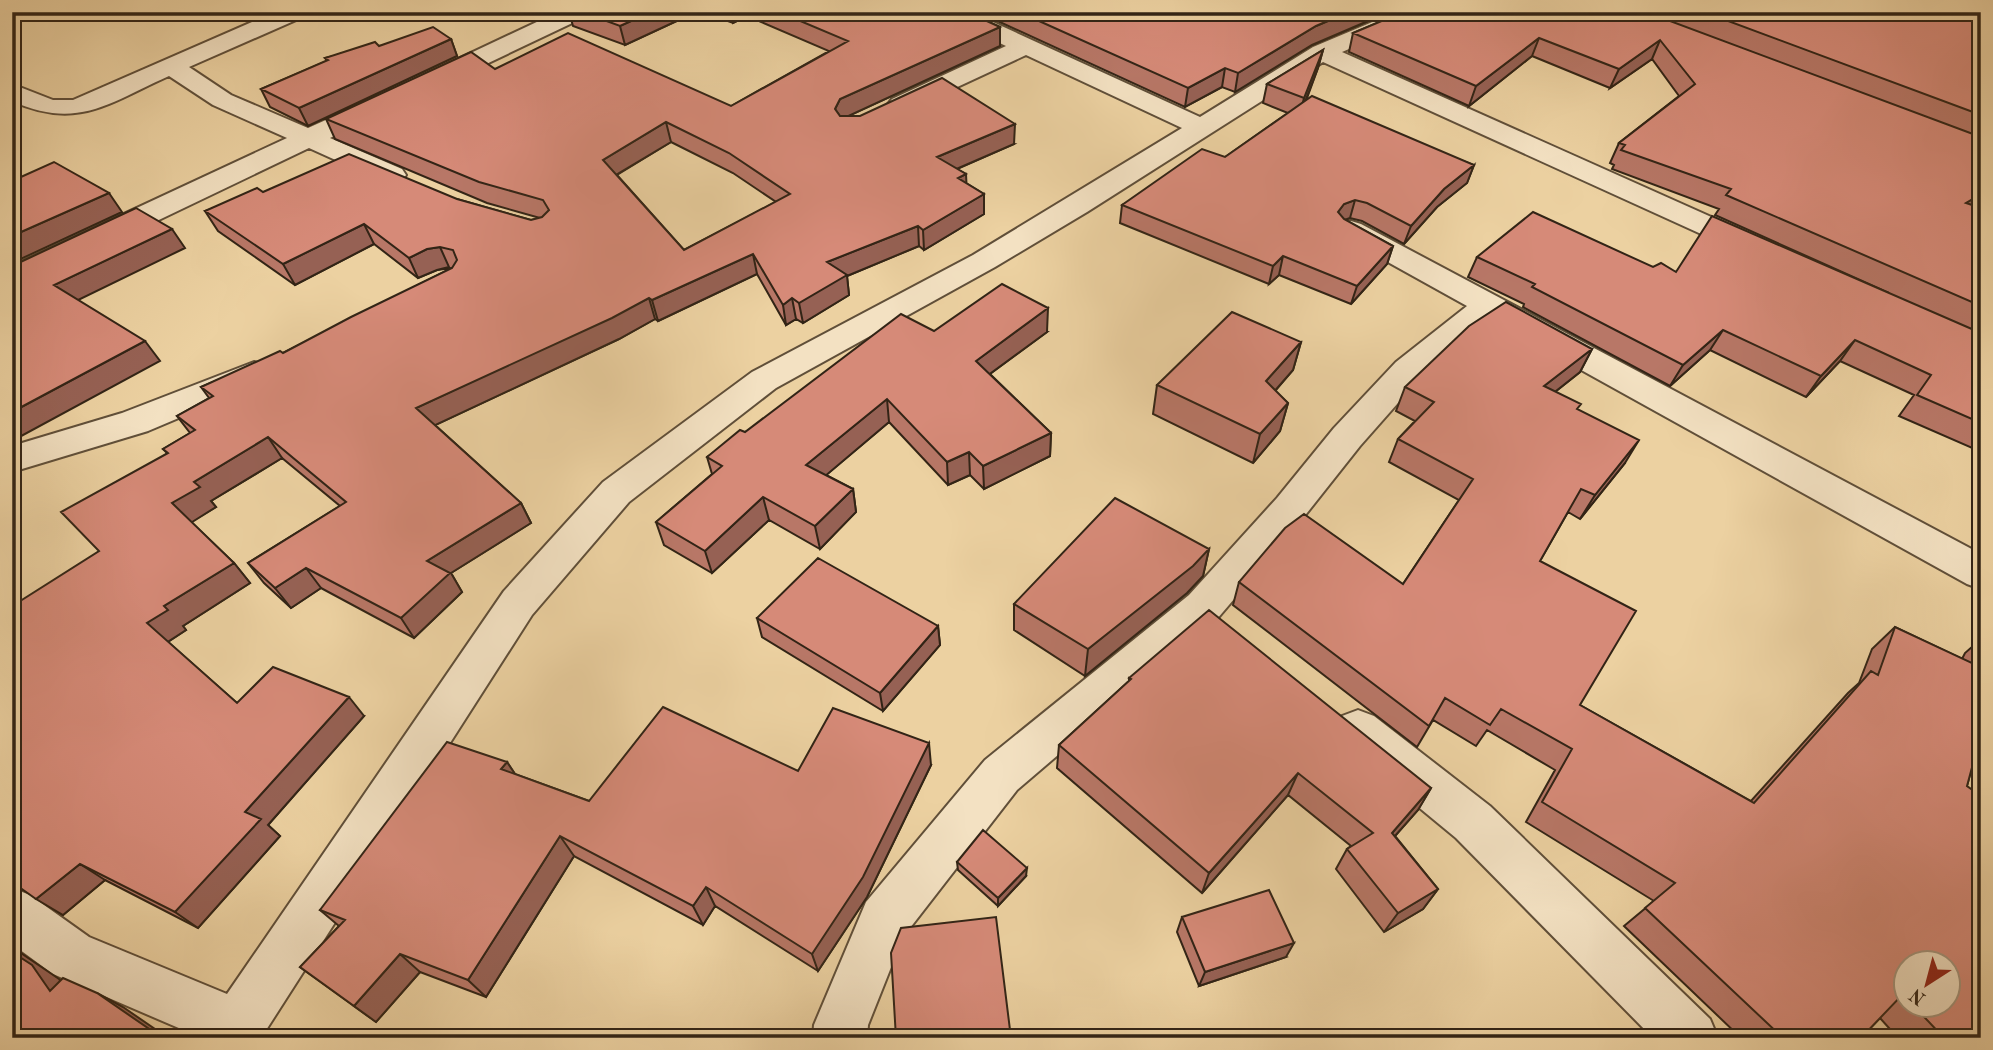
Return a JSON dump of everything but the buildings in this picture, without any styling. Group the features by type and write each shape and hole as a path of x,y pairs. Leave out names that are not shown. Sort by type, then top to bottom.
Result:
{"street":[{"path":"12,92 50,108 64,110 80,106 295,12"},
{"path":"12,278 577,12"},
{"path":"952,12 1200,127"},
{"path":"12,913 71,956 234,1032 517,603 615,492 764,380 996,254 1322,52 1416,12"},
{"path":"877,116 1026,46"},
{"path":"1322,52 1778,258"},
{"path":"171,66 222,100 416,185"},
{"path":"1351,230 1981,573"},
{"path":"840,1038 841,1025 884,920 1001,775 1220,620 1290,508 1347,438 1408,370 1489,305"},
{"path":"12,459 135,422 282,360"},
{"path":"1322,701 1473,822 1691,1038"}]}
